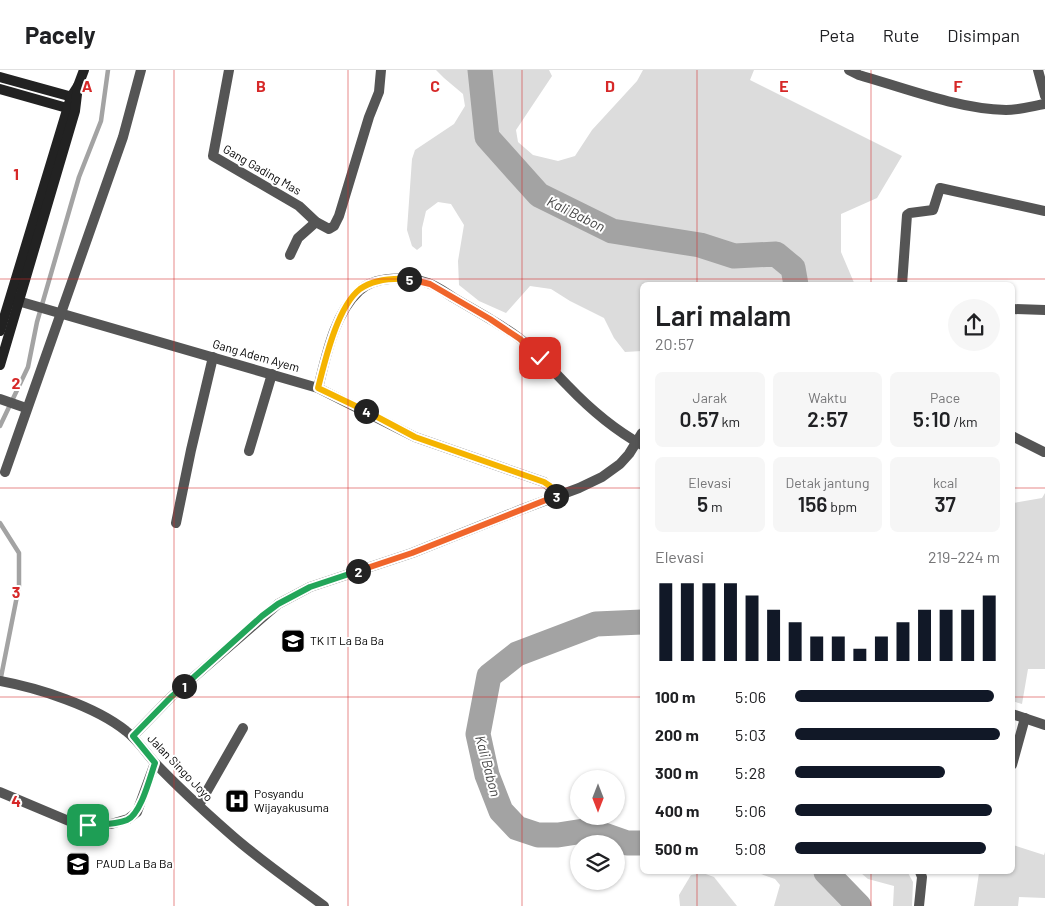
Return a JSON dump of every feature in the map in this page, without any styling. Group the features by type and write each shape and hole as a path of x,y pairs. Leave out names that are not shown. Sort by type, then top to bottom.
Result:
{"main road":[{"path":"0,365 74,98 84,70"},
{"path":"0,77 74,98"},
{"path":"0,89 71,109"},
{"path":"0,331 19,301"}],"street":[{"path":"4,472 25,407 123,136 141,70"},
{"name":"Gang Gading Mas","path":"228,70 213,156 299,206 316,222"},
{"path":"290,255 298,238 316,222 330,229 337,222 369,117 379,92 381,70"},
{"path":"848,70 859,75 942,99 982,107 1007,110 1045,104"},
{"path":"1038,70 1045,96"},
{"path":"902,282 907,216 910,213 933,210 940,188 1045,211"},
{"path":"133,736 171,697 262,616 291,597 310,587 412,553 579,488 602,477 620,464 640,444 599,414 569,388 520,339 430,284 414,280 384,280 360,290 351,300 337,325 326,356 318,388"},
{"name":"Gang Adem Ayem","path":"19,301 318,388 415,437 544,482 557,495"},
{"path":"1015,309 1045,310"},
{"path":"176,523 190,450 213,357"},
{"path":"249,451 272,374"},
{"path":"1,400 25,407"},
{"path":"1015,438 1044,452"},
{"name":"Jalan Singo Joyo","path":"0,681 18,684 88,709 108,719 133,736 155,763 230,834 324,906"},
{"path":"1015,715 1045,725"},
{"path":"1015,755 1025,718"},
{"path":"199,805 244,728"},
{"path":"0,792 76,824 111,824 128,820 137,812 155,763"},
{"path":"919,906 921,874"}],"shaded area":[{"path":"436,70 549,70 552,76 516,130 518,142 533,155 558,161 575,156 592,130 637,81 643,70 754,70 750,80 902,156 877,198 841,214 841,252 854,282 640,282 640,351 625,352 614,338 604,318 551,289 530,286 506,313 479,301 459,285 458,261 464,225 451,204 438,202 426,211 422,228 422,246 417,250 412,246 407,230 412,159 415,150 454,124 465,106 463,94"},
{"path":"1045,493 1045,669 1028,669 1022,704 1015,702 1015,503 1042,498"},
{"path":"1015,846 1044,855 1045,852 1045,898 1019,897 1018,906 974,906 979,874 1015,874"},
{"path":"706,874 714,877 737,906 680,906 679,895 691,875"},
{"path":"761,874 815,874 834,882 848,906 774,906 780,885 775,879"},
{"path":"862,874 909,874 913,882 912,906 893,906 894,886 868,879"}],"waterway":[{"path":"0,426 28,367 37,322 79,177 101,121 108,70"},
{"name":"Kali Babon","path":"480,70 487,137 539,195 612,231 700,245 734,256 776,254 793,268 795,282"},
{"path":"0,523 19,553 19,586 0,682"},
{"name":"Kali Babon","path":"640,622 596,624 517,654 489,676 478,734 487,775 501,811 517,828 538,835 558,835 590,830 627,843 640,843"},
{"name":"Kali Babon","path":"828,874 859,906"}],"place":[{"name":"TK IT La Ba Ba","path":"293,641"},
{"name":"Posyandu Wijayakusuma","path":"237,801"},
{"name":"PAUD La Ba Ba","path":"78,864"}],"route":[{"path":"88,825 111,824 128,820 137,812 155,763 133,736 171,697 278,604 310,587 412,553 557,495 544,482 415,437 318,388 326,356 337,325 351,300 360,290 384,280 414,280 430,284 520,339 540,358"}]}
